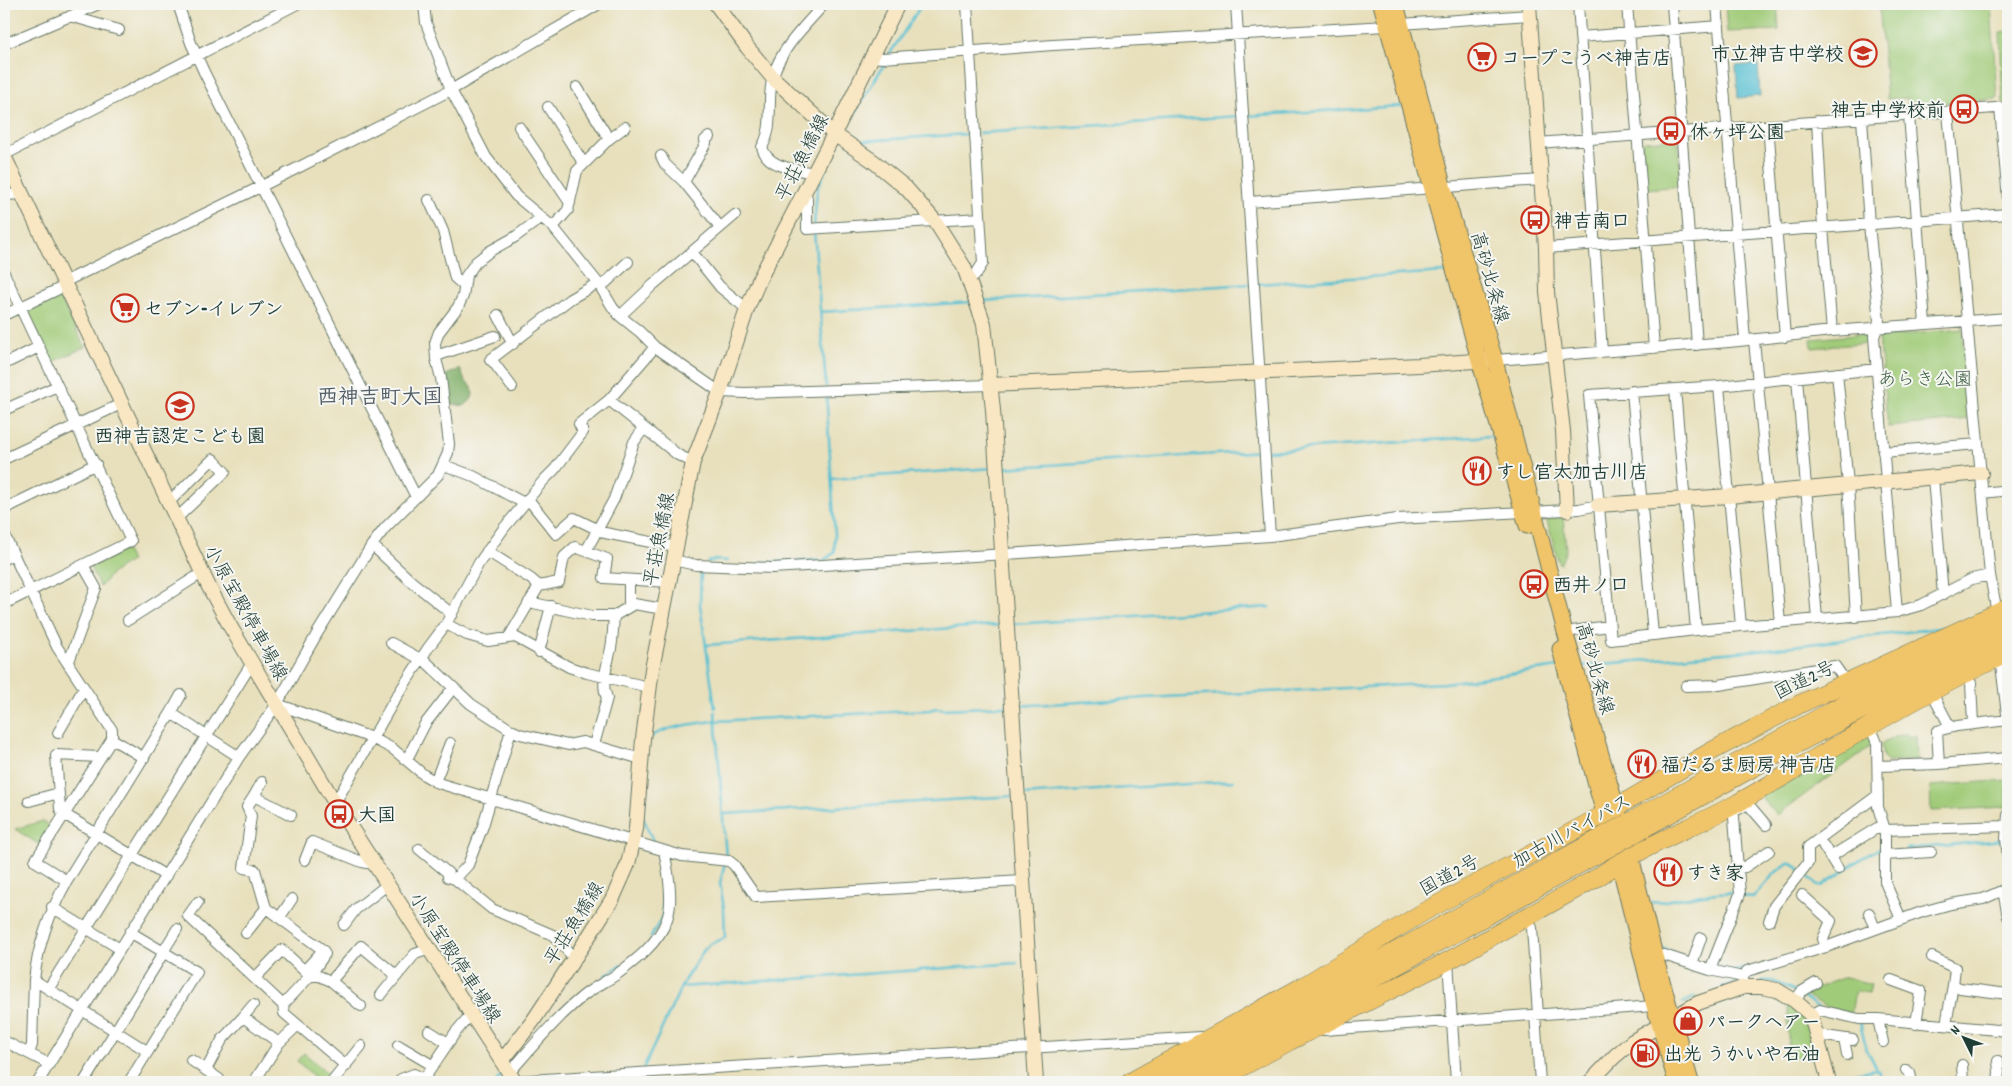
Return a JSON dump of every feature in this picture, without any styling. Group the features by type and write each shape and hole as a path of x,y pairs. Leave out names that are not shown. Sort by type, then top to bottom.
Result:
{"highway":[{"name":"加古川バイパス","path":"1160,1082 1335,993 1604,844 1912,668 2001,611"},
{"name":"国道2号","path":"1130,1082 1305,985 1422,913 1610,810 1710,752 1800,704 2001,611"},
{"name":"加古川バイパス","path":"1630,829 1756,766 1964,667 2008,639"},
{"path":"1214,1082 1448,961 1598,877 1625,859 1640,844 1801,758 1882,707 1964,667 2004,655"},
{"path":"1335,993 1360,995 1439,958 1594,870 1625,859 1733,808 1931,691 1964,667"},
{"path":"1335,993 1371,956 1416,926 1532,859 1596,825 1610,810 1636,802 1840,691 1912,668"},
{"name":"加古川バイパス","path":"1187,1082 1335,993"}],"main road":[{"name":"高砂北条線","path":"1381,4 1394,25 1438,189 1479,360 1565,632 1570,667"},
{"name":"高砂北条線","path":"1394,25 1396,4"},
{"name":"高砂北条線","path":"1438,189 1495,360 1528,512 1570,667 1596,789 1610,810 1655,956 1676,1082"},
{"name":"高砂北条線","path":"1625,859 1654,1006 1666,1021 1691,1082"}],"street":[{"path":"4,44 99,4"},
{"path":"178,4 196,56 416,497"},
{"path":"4,156 297,4"},
{"path":"424,4 426,23 451,90 486,157 516,196 553,228 600,285 620,316 655,347 720,392 829,391 990,385 1419,365 1654,348 1785,337 1832,331 2008,318"},
{"path":"4,316 451,90 599,4"},
{"path":"716,4 746,47 772,77 836,136 890,174 906,188 935,221 964,267 977,302 986,336 990,385 1036,1082"},
{"path":"814,173 776,164 762,150 771,114 772,77 784,52 824,4"},
{"name":"平荘魚橋線","path":"508,1074 532,1020 613,898 628,864 633,841 650,687 693,462 720,392 747,309 760,278 814,173 836,136 877,58 898,4"},
{"path":"967,4 983,263 976,274 969,280"},
{"path":"1236,4 1270,536"},
{"path":"1578,4 1602,352"},
{"path":"1627,4 1644,242 1654,348"},
{"path":"1672,4 1697,344"},
{"path":"1717,4 1735,234 1750,340 1758,381 1780,623"},
{"path":"877,58 969,53 1053,45 1394,25 1527,12 1538,143 1537,180 1546,248 1547,292 1555,355 1567,510"},
{"path":"70,16 118,30"},
{"path":"1580,36 1718,26"},
{"path":"577,87 610,139"},
{"path":"548,107 584,164"},
{"path":"1538,143 2004,108 2008,199"},
{"path":"1948,112 1990,575 2001,611"},
{"path":"1909,115 1925,324"},
{"path":"1862,118 1869,225 1879,321 1874,337 1897,612"},
{"path":"1817,121 1823,228 1832,331"},
{"path":"1768,125 1785,337"},
{"path":"519,127 570,203"},
{"path":"553,228 568,210 576,176 584,164 625,127"},
{"path":"684,182 709,137"},
{"name":"小原宝殿停車場線","path":"4,156 202,573 334,803 430,949 508,1074"},
{"path":"661,156 665,164 684,182 720,227"},
{"path":"1249,202 1537,180"},
{"path":"806,189 812,229 980,218"},
{"path":"4,195 23,194"},
{"path":"428,200 443,231 455,278 464,285"},
{"path":"1546,248 2008,214"},
{"path":"620,316 653,284 735,215"},
{"path":"38,1082 239,756 276,704 372,545 385,528 438,475 444,465 449,444 441,378 436,356 436,343 439,332 458,307 463,296 466,276 476,262 541,218"},
{"path":"692,252 720,287 747,309"},
{"path":"512,387 490,359 513,344 570,299 600,285 628,262"},
{"path":"4,273 96,464 130,541 4,604"},
{"path":"498,315 513,344"},
{"path":"436,356 495,336"},
{"path":"4,364 39,347"},
{"path":"334,803 409,677 446,624 487,551 526,501 555,470 583,432 580,424 609,400 655,347"},
{"path":"1877,369 1719,386 1589,395 1611,640 1696,630 1897,612 1921,605 1972,579 1990,575"},
{"path":"1837,374 1848,484 1856,617"},
{"path":"1797,378 1817,619"},
{"path":"4,410 57,386"},
{"path":"1719,386 1741,626"},
{"path":"1675,389 1696,630"},
{"path":"1632,392 1653,635"},
{"path":"609,400 678,454 693,462"},
{"path":"4,459 121,404"},
{"path":"586,551 614,499 634,442 644,428"},
{"path":"1883,452 1978,444"},
{"path":"168,502 213,459 225,472 176,519"},
{"path":"4,509 96,464"},
{"path":"444,465 473,476 526,501 556,534 574,518 598,530 675,553 699,565 772,568 1001,555 1270,536 1398,519 1567,510 1598,505 1685,500 1981,473"},
{"path":"1933,478 1943,595"},
{"path":"1983,493 2008,490"},
{"path":"4,534 8,557 30,591 57,647 112,730 112,739 35,861 66,881"},
{"path":"372,545 412,582 452,614"},
{"path":"509,637 539,586 558,582 564,558 572,548 607,559 604,578 669,582"},
{"path":"487,551 539,586"},
{"path":"68,664 96,588 84,565"},
{"path":"128,620 202,573"},
{"path":"629,580 629,607"},
{"path":"529,602 592,616 614,616 634,604 664,609"},
{"path":"539,652 551,606"},
{"path":"594,745 607,698 604,691 604,677 611,646 614,616"},
{"path":"446,624 478,639 488,641 509,637 520,640 569,667 650,687"},
{"path":"1565,632 1609,626"},
{"path":"391,643 422,660 471,704 511,730 556,743 568,745 583,742 642,759"},
{"path":"1939,764 1937,731 1973,724 2008,721 2004,655"},
{"path":"49,988 252,663"},
{"path":"1686,686 1697,680 1734,678 1835,666 1846,682"},
{"path":"1964,667 1971,683 1973,724"},
{"path":"58,733 84,688"},
{"path":"407,759 425,724 454,688"},
{"path":"1931,691 1948,724"},
{"path":"29,1053 32,1045 34,980 38,954 52,907 66,881 97,834 182,694"},
{"path":"276,704 372,738 407,759 424,775 436,782 470,794 490,798 682,856 725,860 734,865 756,896 1022,881"},
{"path":"170,713 239,756"},
{"path":"1870,726 1877,743 1878,806 1885,830 1885,882 1901,919"},
{"path":"455,879 468,866 488,812 490,798 511,730"},
{"path":"112,739 144,758"},
{"path":"436,782 450,743"},
{"path":"100,757 56,755 60,809 64,814 166,876"},
{"path":"1878,766 1939,764 2008,758"},
{"path":"262,782 247,807 251,816 244,868 255,870 266,908 323,950 308,973"},
{"path":"29,801 59,794"},
{"path":"1769,921 1774,906 1808,864 1808,847 1878,795"},
{"path":"254,796 291,815"},
{"path":"1710,970 1739,899 1733,808 1748,804 1766,825"},
{"path":"2008,815 2006,839 2008,859"},
{"path":"1830,857 1877,828 1885,830 2008,822"},
{"path":"305,860 312,842 362,862 373,864"},
{"path":"1823,845 1838,869"},
{"path":"419,849 448,873 448,877 455,879 492,909 552,934 574,958"},
{"path":"508,1074 566,1011 588,992 629,966 653,942 667,919 669,904 669,884 658,849"},
{"path":"1738,868 1745,866 1769,851"},
{"path":"1885,855 1931,852"},
{"path":"344,925 356,908 387,885"},
{"path":"1590,1082 1623,1048 1698,1003 1743,982 1747,971 1826,947 1901,919 1951,904 1983,899 2006,889 2008,917"},
{"path":"280,917 292,898"},
{"path":"1804,900 1822,908 1831,920 1823,939 1826,947"},
{"path":"198,902 188,916 190,922 255,978 283,1005 284,1014 346,1066"},
{"path":"52,907 120,949"},
{"path":"246,933 266,908"},
{"path":"1868,913 1876,929"},
{"path":"1526,916 1532,928 1540,1082"},
{"path":"84,1082 177,929"},
{"path":"128,1082 197,972 130,932"},
{"path":"1692,964 1701,938"},
{"path":"332,981 361,946 396,976"},
{"path":"381,994 414,954 430,949"},
{"path":"255,978 282,950 308,973 332,981 361,1006"},
{"path":"283,1005 327,952"},
{"path":"1655,956 1664,955 1743,982 1798,997 1819,1012 1879,1022 1946,1025 2008,1031"},
{"path":"1932,957 1955,968 1946,1025"},
{"path":"1448,961 1456,1082"},
{"path":"34,980 148,1051"},
{"path":"1891,980 1905,982 1921,992 1916,1024"},
{"path":"1798,997 1816,983"},
{"path":"1953,986 2008,994"},
{"path":"206,1070 222,1040 253,1005"},
{"path":"1319,1027 1324,1030 1654,1006"},
{"path":"1819,1012 1818,1035 1829,1082"},
{"path":"401,1080 414,1074 423,1081 432,1065 471,1014"},
{"path":"243,1017 279,1043"},
{"path":"1879,1022 1883,1042"},
{"path":"254,1082 279,1043 298,1025"},
{"path":"429,1030 448,1043"},
{"path":"1818,1035 1849,1040 1847,1054"},
{"path":"508,1074 635,1072 1200,1037 1207,1040"},
{"path":"4,1040 49,1064"},
{"path":"398,1045 432,1065"},
{"path":"332,1082 361,1046"},
{"path":"191,1060 218,1079 218,1082"},
{"path":"1998,1061 2000,1072 1998,1082"},
{"path":"1962,1065 1963,1082"},
{"path":"1906,1070 1910,1073 1912,1082"}],"green space":[{"path":"1725,4 1777,4 1779,30 1727,32"},
{"path":"1879,4 1991,4 1997,99 1908,105 1907,98 1887,99"},
{"path":"2008,31 2008,102 2003,103 2000,32"},
{"path":"1675,139 1678,141 1682,186 1646,189 1642,144 1644,141"},
{"path":"59,296 85,347 51,363 29,315 31,309"},
{"name":"あらき公園","path":"1962,329 1970,419 1888,427 1879,337"},
{"path":"1865,334 1870,337 1871,343 1812,348 1811,339"},
{"path":"460,369 465,381 472,387 473,395 471,400 464,406 448,403 446,375"},
{"path":"1563,517 1566,550 1559,564 1547,521"},
{"path":"126,550 131,561 112,573 100,587 90,567"},
{"path":"1907,734 1908,737 1916,735 1917,760 1888,762 1883,758 1881,744 1897,736"},
{"path":"1865,735 1870,738 1871,746 1777,815 1758,794"},
{"path":"2008,780 2006,807 1931,811 1930,786"},
{"path":"43,821 52,828 41,846 15,829"},
{"path":"1845,977 1871,984 1869,993 1855,991 1851,1014 1828,1008 1804,994 1811,990"},
{"path":"1788,1004 1806,1022 1818,1057 1788,1058"},
{"path":"304,1053 332,1077 327,1082 320,1082 297,1061"},
{"path":"1823,1077 1824,1082 1758,1082"}],"water":[{"path":"1758,64 1760,96 1738,98 1736,66"}],"waterway":[{"path":"889,55 922,4"},
{"path":"850,120 887,60"},
{"path":"1245,116 1401,106"},
{"path":"979,133 1239,116"},
{"path":"861,141 968,134"},
{"path":"814,225 817,190 829,161"},
{"path":"814,230 826,387"},
{"path":"1256,284 1445,272"},
{"path":"982,301 1251,284"},
{"path":"820,312 972,302"},
{"path":"760,563 824,560 834,553 835,535 826,392"},
{"path":"1268,451 1491,436"},
{"path":"1001,468 1262,451"},
{"path":"831,479 993,468"},
{"path":"708,562 714,560 727,561"},
{"path":"704,568 701,572 700,605 715,708"},
{"path":"1014,624 1270,607"},
{"path":"706,645 998,625"},
{"path":"1580,666 1769,649 1947,627"},
{"path":"1016,706 1445,683 1559,667"},
{"path":"649,739 662,731 690,724 716,721 930,710 936,708 1008,706"},
{"path":"715,712 726,858"},
{"path":"1022,795 1233,781"},
{"path":"724,814 1014,796"},
{"path":"643,817 654,844"},
{"path":"1907,849 2003,840"},
{"path":"1804,873 1818,886 1822,886 1862,858 1882,847"},
{"path":"651,937 663,915 662,870 657,851"},
{"path":"2006,861 2008,873"},
{"path":"643,1069 684,981 704,950 710,944 725,938 724,909 720,883 725,863"},
{"path":"1742,896 1753,897 1775,873 1788,863 1792,863 1800,870"},
{"path":"1651,903 1716,893 1736,892"},
{"path":"1662,948 1673,953"},
{"path":"681,987 1017,963"},
{"path":"605,976 621,965"},
{"path":"1734,971 1746,968"},
{"path":"1722,988 1738,981"},
{"path":"1762,981 1772,981 1797,992"},
{"path":"1801,995 1819,1008"},
{"path":"1683,1003 1695,997"},
{"path":"510,1064 562,1008"},
{"path":"1860,1023 1866,1048 1884,1082"},
{"path":"1835,1077 1876,1069"},
{"path":"496,1082 503,1073"},
{"path":"636,1082 639,1076"},
{"path":"1738,1082 1822,1076"}],"place":[{"name":"市立神吉中学校","path":"1863,53"},
{"name":"コープこうべ神吉店","path":"1482,57"},
{"name":"神吉中学校前","path":"1964,109"},
{"name":"休ヶ坪公園","path":"1671,131"},
{"name":"神吉南口","path":"1535,220"},
{"name":"セブン-イレブン","path":"125,308"},
{"name":"西神吉認定こども園","path":"180,406"},
{"name":"すし官太加古川店","path":"1477,471"},
{"name":"西井ノ口","path":"1534,584"},
{"name":"福だるま厨房 神吉店","path":"1642,764"},
{"name":"大国","path":"339,814"},
{"name":"すき家","path":"1668,872"},
{"name":"パークヘアー","path":"1688,1021"},
{"name":"出光 うかいや石油","path":"1645,1053"}],"district":[{"name":"西神吉町大国","path":"380,396"}]}
